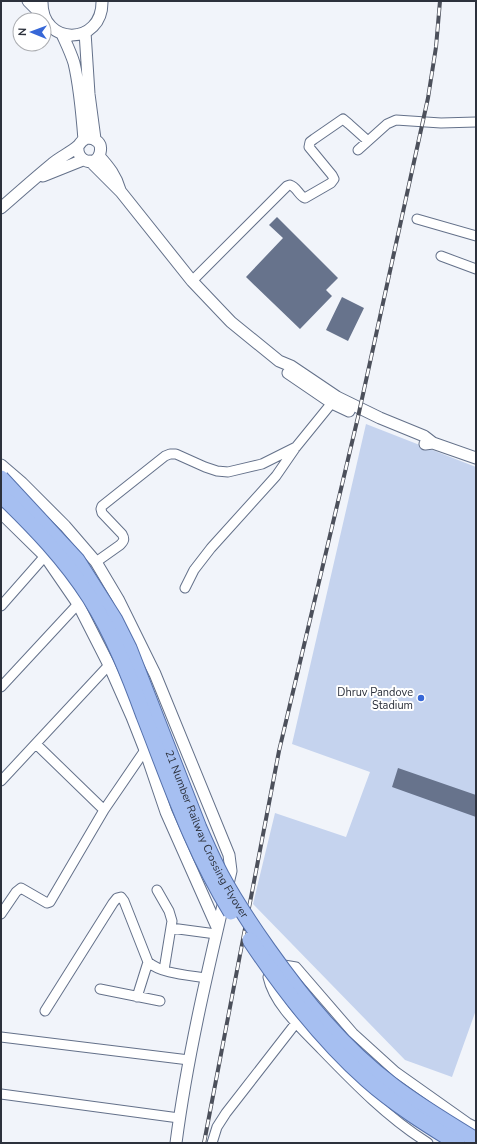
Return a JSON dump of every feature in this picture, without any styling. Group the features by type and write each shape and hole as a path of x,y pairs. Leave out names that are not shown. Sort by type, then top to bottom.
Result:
{"main road":[{"name":"21 Number Railway Crossing Flyover","path":"1,478 77,560 115,620 132,655 199,828 221,874 238,905 283,970 328,1026 368,1065 393,1086 476,1140"},
{"name":"21 Number Railway Crossing Flyover","path":"1,495 49,543 90,598 107,629 130,678 190,834 204,865 216,888 279,984 307,1019 367,1080 404,1109 457,1143"}],"street":[{"path":"28,1 39,12"},
{"path":"42,1 43,12"},
{"path":"52,28 62,34 70,36 85,32 93,27 99,19 102,9 102,1"},
{"path":"85,32 89,94 95,140"},
{"path":"62,34 74,61 82,106 81,143 78,154 91,159 115,175 121,192 192,281 232,322 279,361 287,372 334,400 421,443 433,443 476,458"},
{"path":"358,150 387,124 396,120 441,123 476,122 476,117"},
{"path":"192,281 288,186 293,186 302,197 305,198 331,184 334,179 332,175 309,147 309,144 314,139 343,119 368,141"},
{"path":"1,208 54,163 87,138 95,140 100,145 101,149 91,159 33,181"},
{"path":"417,220 476,236"},
{"path":"441,256 476,269"},
{"path":"185,588 194,570 211,548 276,476 296,447 334,400"},
{"path":"96,562 124,542 124,538 102,513 102,506 165,456 176,454 205,467 217,471 228,472 262,464 296,447"},
{"path":"1,465 22,483 65,526 96,562 118,599 229,855 231,872 206,978 189,1060 176,1143"},
{"path":"1,513 45,556 78,604 122,687 166,812 217,931"},
{"path":"1,606 45,556"},
{"path":"1,687 78,604"},
{"path":"1,781 109,665"},
{"path":"36,744 104,810"},
{"path":"1,914 16,892 21,888 47,903 50,902 104,810 145,750"},
{"path":"157,890 169,911 172,921 164,970"},
{"path":"45,1011 117,898 121,898 124,901 148,962 153,966 164,970 206,978"},
{"path":"171,928 217,931"},
{"path":"137,997 148,962"},
{"path":"427,1143 376,1103 296,1023 276,997 268,977 284,965 296,967 353,1033 396,1072 468,1123 476,1127"},
{"path":"100,989 160,1001"},
{"path":"212,1143 216,1127 296,1023"},
{"path":"330,1058 327,1049 329,1037 340,1031 353,1033"},
{"path":"1,1037 189,1060"},
{"path":"1,1094 179,1118"}],"shaded area":[{"path":"366,424 476,467 476,1010 452,1077 405,1060 253,904 275,813 346,837 370,772 292,744"}],"building":[{"path":"277,217 338,278 326,290 332,296 300,329 246,277 283,238 269,225"},
{"path":"342,297 364,308 348,341 326,330"},
{"path":"398,768 476,795 476,817 392,787"}],"railway":[{"path":"204,1143 279,751 358,417 428,98 436,47 440,1"}],"place":[{"name":"Dhruv Pandove Stadium","path":"421,698"}]}
